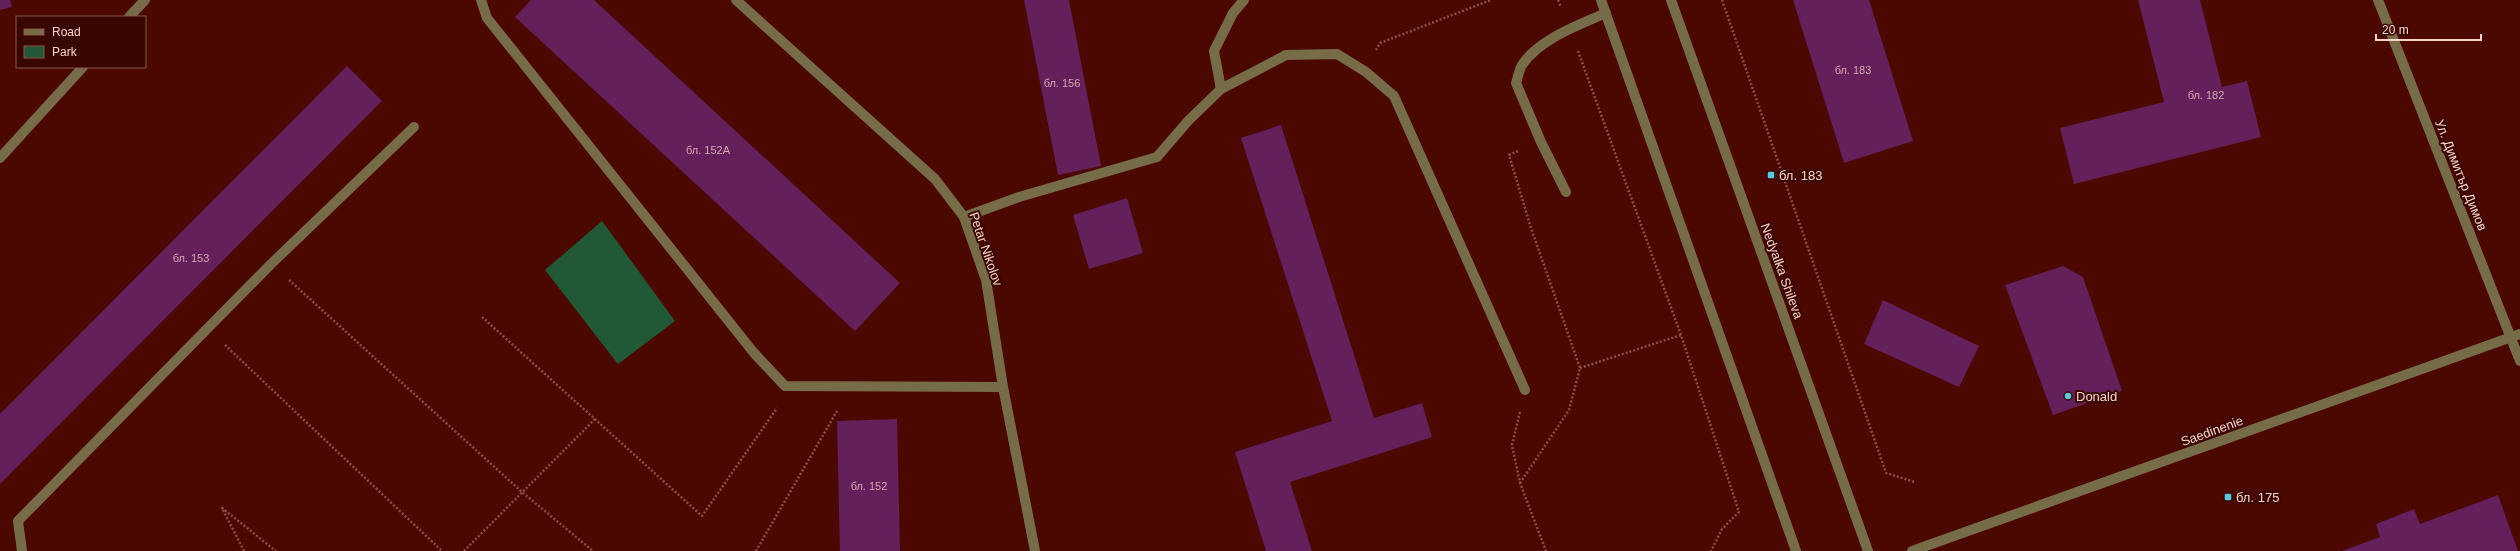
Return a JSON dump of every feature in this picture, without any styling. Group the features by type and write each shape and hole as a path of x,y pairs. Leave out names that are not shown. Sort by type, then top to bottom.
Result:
{"street":[{"path":"130,16 145,0"},
{"path":"481,0 487,18 754,353 785,386 1003,387"},
{"name":"Petar Nikolov","path":"736,0 935,179 964,216 986,280 1003,387 1035,551"},
{"path":"1221,89 1214,51 1233,13 1244,0"},
{"path":"1601,0 1796,551"},
{"name":"Nedyalka Shileva","path":"1671,0 1868,551"},
{"name":"Ул. Димитър Димов","path":"2378,0 2516,336 2520,361"},
{"path":"1566,192 1541,142 1516,83 1522,65 1538,49 1571,29 1606,12"},
{"path":"964,216 1019,197 1157,158 1188,121 1221,89 1286,55 1338,54 1366,72 1394,96 1525,390"},
{"path":"0,158 82,68"},
{"path":"22,551 18,521 271,264 414,127"},
{"name":"Saedinenie","path":"1912,551 2516,336"}],"path":[{"path":"1366,72 1380,43 1491,0"},
{"path":"1558,0 1571,29 1681,335 1739,512 1722,529 1711,551"},
{"path":"1722,0 1886,473 1915,482"},
{"path":"1520,483 1569,410 1580,368 1531,228 1509,155 1541,142"},
{"path":"271,264 522,492 593,551"},
{"path":"482,317 702,516 792,386"},
{"path":"208,328 442,551"},
{"path":"1580,368 1681,335"},
{"path":"756,551 851,386"},
{"path":"1525,390 1512,445 1520,483 1546,551"},
{"path":"464,551 595,419"},
{"path":"244,551 222,508 276,551"}],"green space":[{"path":"602,221 675,321 618,364 545,270"}],"building":[{"path":"0,0 10,0 12,7 0,10"},
{"path":"531,0 594,0 900,283 855,331 515,17"},
{"path":"1024,0 1069,0 1101,166 1058,175"},
{"path":"1793,0 1869,0 1913,141 1844,163"},
{"path":"2138,0 2200,0 2222,87 2247,81 2261,137 2074,184 2060,128 2164,102"},
{"path":"347,66 382,101 0,484 0,414"},
{"path":"1281,125 1374,418 1422,403 1432,437 1290,482 1312,551 1266,551 1235,452 1332,421 1241,138"},
{"path":"1127,198 1143,253 1089,269 1073,215"},
{"path":"2063,266 2083,277 2122,391 2053,415 2005,285"},
{"path":"1883,300 1979,346 1959,387 1864,344"},
{"path":"897,419 900,551 840,551 837,421"},
{"path":"2498,495 2518,551 2342,551 2380,537 2376,524 2414,509 2420,524"}],"place":[{"name":"бл. 183","path":"1771,175"},
{"name":"Donald","path":"2068,396"},
{"name":"бл. 175","path":"2228,497"}]}
